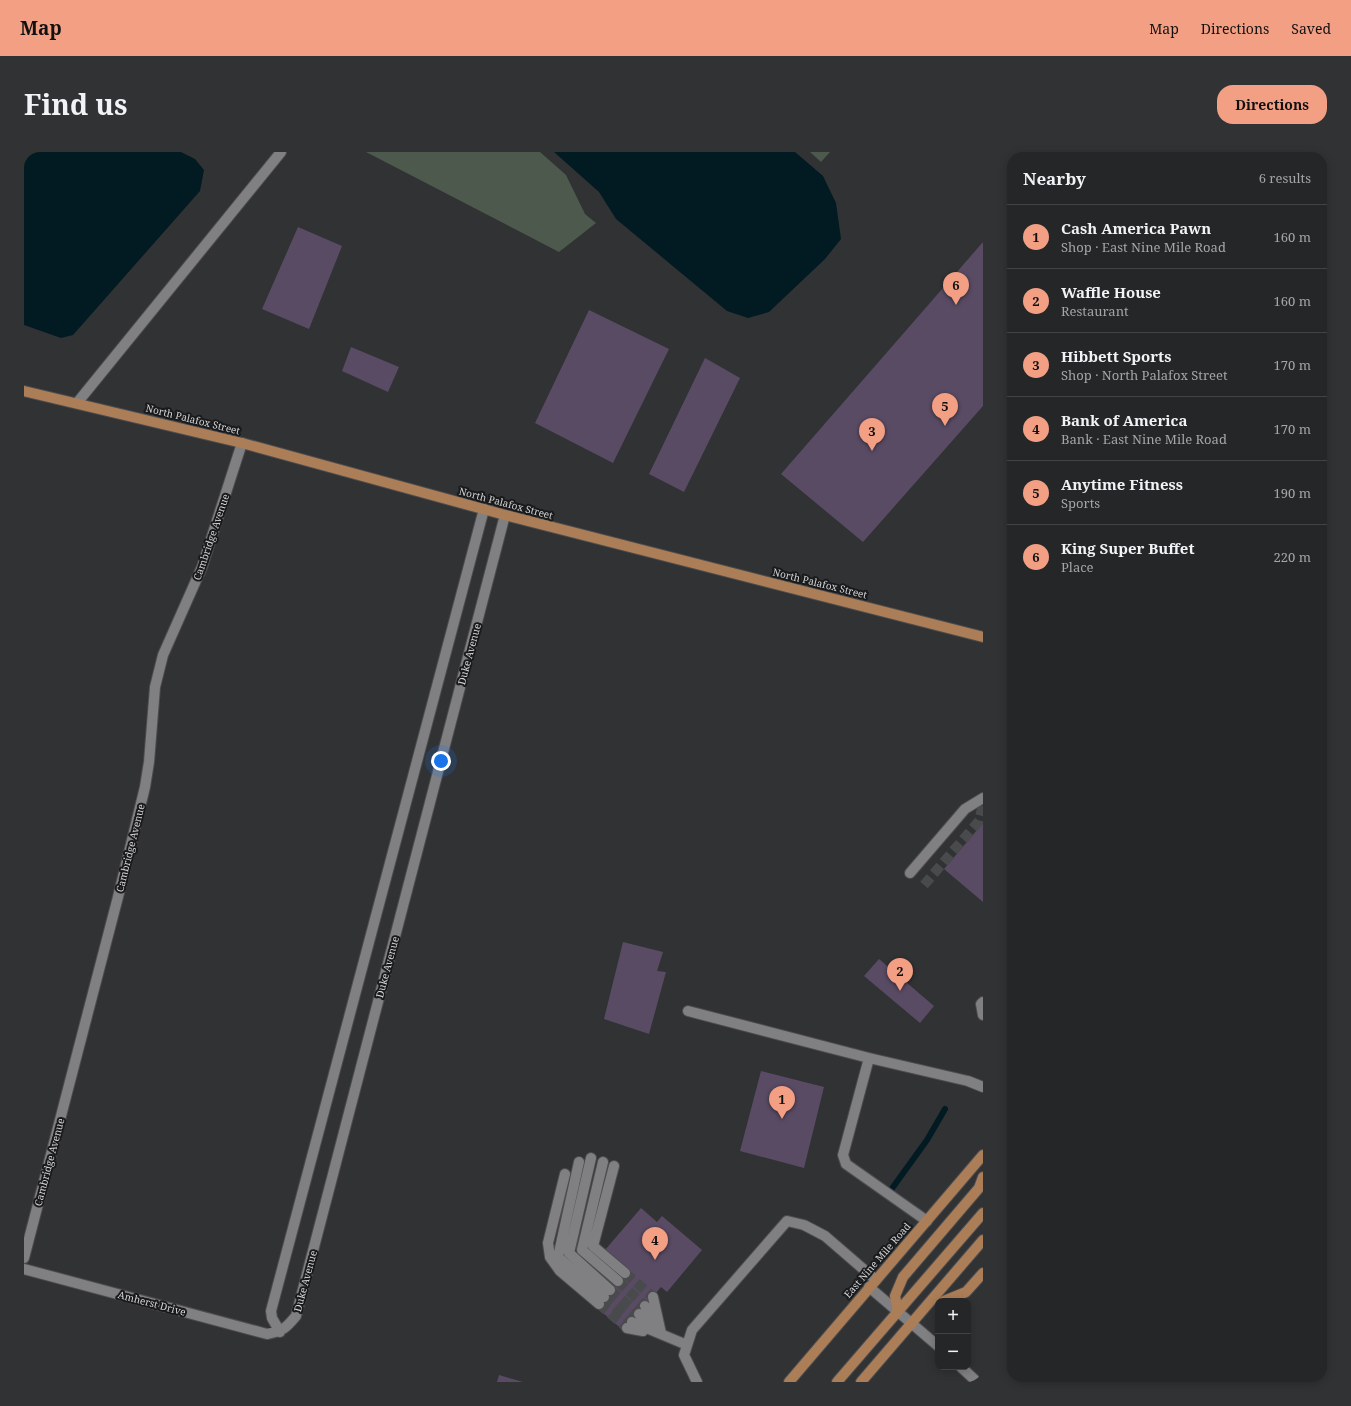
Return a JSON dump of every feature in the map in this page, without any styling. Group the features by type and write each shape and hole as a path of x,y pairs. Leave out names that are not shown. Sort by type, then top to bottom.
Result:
{"main road":[{"name":"North Palafox Street","path":"24,391 242,443 505,515 983,637"},
{"name":"East Nine Mile Road","path":"789,1382 983,1155"},
{"path":"898,1311 895,1296 903,1277 978,1188 983,1177"},
{"path":"837,1382 983,1213"},
{"path":"860,1382 983,1240"},
{"path":"951,1298 966,1292 983,1273"},
{"path":"923,1310 935,1305"}],"street":[{"path":"77,403 281,152"},
{"name":"Cambridge Avenue","path":"24,1258 118,897 145,787 149,762 155,687 164,655 202,567 242,443"},
{"path":"280,1332 272,1318 271,1311 484,509"},
{"name":"Duke Avenue","path":"280,1332 287,1327 296,1316 505,515"},
{"path":"910,873 965,808 983,798"},
{"path":"983,1002 981,1004 983,1015"},
{"path":"688,1011 983,1086"},
{"path":"869,1058 843,1154 846,1164 927,1221"},
{"path":"591,1158 569,1253 604,1297"},
{"path":"579,1162 558,1257 604,1297"},
{"path":"603,1162 582,1250 618,1281"},
{"path":"614,1166 593,1246 625,1273"},
{"path":"565,1174 548,1244 550,1257 560,1271 604,1297"},
{"path":"697,1382 684,1356 692,1330 787,1221 804,1225 825,1236 873,1283 898,1311 935,1343"},
{"name":"Amherst Drive","path":"24,1269 267,1334 280,1332"},
{"path":"653,1297 661,1333"},
{"path":"661,1333 636,1317 661,1333 687,1345"},
{"path":"964,1370 976,1382"}],"green space":[{"path":"366,152 540,152 566,175 585,214 596,223 559,252"},
{"path":"810,152 830,152 821,162"}],"water":[{"path":"24,152 181,152 195,159 204,170 200,191 73,335 61,338 24,325"},
{"path":"554,152 795,152 823,176 836,203 841,239 825,259 769,312 748,318 727,311 616,219 599,192"}],"building":[{"path":"298,227 342,246 309,329 262,309"},
{"path":"983,242 983,406 863,542 781,474"},
{"path":"589,310 669,349 613,463 535,423"},
{"path":"351,347 399,367 388,392 342,371"},
{"path":"705,358 740,378 684,492 649,474"},
{"path":"983,823 983,902 944,869"},
{"path":"623,942 663,952 657,971 666,972 649,1034 604,1019"},
{"path":"879,959 934,1006 920,1023 864,976"},
{"path":"761,1071 824,1087 804,1168 740,1151"},
{"path":"641,1208 657,1222 662,1216 702,1250 667,1292 661,1287 624,1331 596,1307 627,1270 605,1250"},
{"path":"499,1375 523,1382 497,1382"}],"waterway":[{"path":"888,1194 927,1140 945,1109"}],"tunnel":[{"path":"924,885 979,821 983,805"},
{"path":"625,1273 653,1297"},
{"path":"618,1281 645,1306"},
{"path":"610,1290 639,1314"},
{"path":"604,1297 632,1322"},
{"path":"599,1304 627,1328"}],"place":[{"name":"King Super Buffet","path":"956,305"},
{"name":"Anytime Fitness","path":"945,426"},
{"name":"Hibbett Sports","path":"872,451"},
{"name":"Waffle House","path":"900,991"},
{"name":"Cash America Pawn","path":"782,1119"},
{"name":"Bank of America","path":"655,1260"}]}
